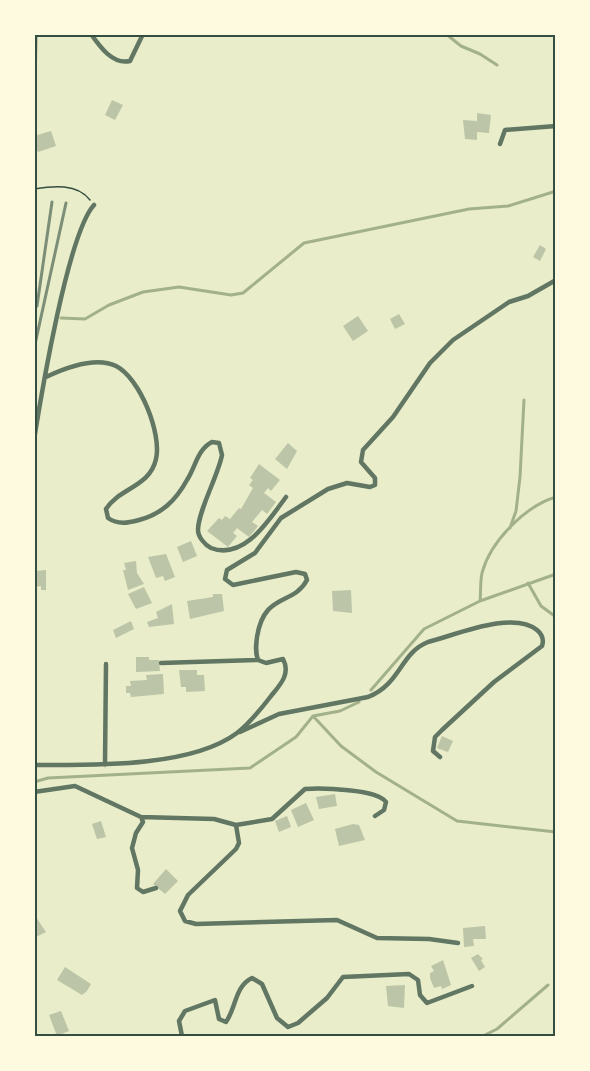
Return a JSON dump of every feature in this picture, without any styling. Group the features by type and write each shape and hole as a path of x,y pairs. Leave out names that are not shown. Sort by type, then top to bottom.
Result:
{"street":[{"path":"91,34 114,59 125,62 130,61 143,34"},
{"path":"500,144 505,130 555,126"},
{"path":"34,440 81,225 94,205"},
{"path":"258,660 256,641 264,612 306,583 305,574 292,572 233,585 225,579 227,570 255,553 281,518 328,489 347,483 370,487 375,485 375,478 361,462 363,450 393,417 430,363 453,340 509,302 528,296 555,280"},
{"path":"46,377 68,367 100,363 116,365 128,375 149,412 157,437 156,459 150,473 141,484 110,502 106,509 108,518 113,521 131,522 165,510 187,480 201,450 212,442 219,443 222,454 199,524 200,536 207,545 213,548 230,549 255,537 286,497"},
{"path":"34,765 133,764 191,753 279,714 368,698 381,692 393,681 416,646 510,621 534,627 541,633 542,646 494,682 435,737 433,751 440,757"},
{"path":"161,663 258,660 266,663 284,659 286,675 268,700 235,734"},
{"path":"105,765 106,664"},
{"path":"34,792 75,786 89,790 141,817 214,819 236,825 272,819 305,789 378,795 383,797 386,806 375,816"},
{"path":"141,817 143,822 136,833 132,848 138,870 137,888 143,892 156,888"},
{"path":"236,825 239,843 236,849 188,895 180,911 185,921 196,924 337,920 377,938 429,939 458,943"},
{"path":"182,1036 179,1021 185,1011 215,1000 219,1019 226,1022 233,1013 242,985 252,978 262,984 277,1018 288,1027 298,1023 321,1003 343,977 410,974 418,980 420,995 427,1003 472,986"}],"path":[{"path":"34,189 52,186 74,188 86,194 94,205"}],"building":[{"path":"112,100 123,105 115,120 105,115"},
{"path":"477,113 491,115 489,133 477,132 477,140 465,139 463,120 477,121"},
{"path":"51,131 56,146 38,152 34,136"},
{"path":"540,245 546,249 540,261 533,257"},
{"path":"399,314 405,324 395,329 390,319"},
{"path":"358,316 368,331 353,341 343,326"},
{"path":"288,443 297,451 287,469 275,459"},
{"path":"259,464 280,480 271,491 268,488 264,493 276,502 267,514 262,510 252,522 258,526 249,537 237,528 233,533 237,536 228,547 207,531 219,518 222,520 225,516 230,519 239,508 241,509 253,488 249,485 253,480 250,478"},
{"path":"191,541 197,556 183,562 177,547"},
{"path":"166,554 175,577 165,581 163,576 156,578 148,557"},
{"path":"136,561 137,573 144,584 128,590 123,570 126,570 124,563"},
{"path":"46,570 46,590 41,590 41,586 34,587 34,571"},
{"path":"144,587 152,603 136,609 128,594"},
{"path":"351,590 352,613 333,611 332,591"},
{"path":"213,594 222,594 224,611 190,619 187,601 213,597"},
{"path":"172,604 174,624 149,627 147,622 158,618 156,612"},
{"path":"131,621 134,629 116,638 113,630"},
{"path":"136,657 159,660 160,671 136,672"},
{"path":"179,670 197,670 197,675 204,675 205,691 186,692 186,687 181,687"},
{"path":"163,674 164,694 131,697 130,693 126,693 126,686 131,686 130,681 147,680 146,675"},
{"path":"442,736 453,741 448,752 437,748"},
{"path":"335,794 337,806 319,809 316,797"},
{"path":"306,803 314,820 298,827 291,810"},
{"path":"287,816 291,827 279,832 275,821"},
{"path":"101,821 106,837 97,839 92,824"},
{"path":"353,824 359,825 365,840 339,846 335,829"},
{"path":"166,869 178,881 165,894 153,884"},
{"path":"34,914 46,932 34,938"},
{"path":"485,926 486,939 473,939 474,946 464,947 463,928"},
{"path":"478,954 483,959 481,960 485,967 479,971 471,958"},
{"path":"443,960 451,985 442,989 441,986 434,988 430,978 430,973 434,971 431,966"},
{"path":"65,967 91,984 82,995 57,980"},
{"path":"405,985 404,1008 388,1006 386,986"},
{"path":"61,1011 69,1031 57,1036 49,1015"}],"waterway":[{"path":"446,34 461,46 497,65"},
{"path":"61,318 85,319 109,305 143,292 179,287 231,295 243,293 304,243 469,209 508,206 553,192"},
{"path":"510,528 516,511 520,477 524,400"},
{"path":"480,601 482,573 486,561 501,538 532,508 556,497"},
{"path":"371,690 424,629 480,601 556,574"},
{"path":"528,583 541,606 556,617"},
{"path":"34,782 48,778 250,768 296,737 313,716 340,711 359,702"},
{"path":"313,716 341,746 376,772 457,821 556,832"},
{"path":"483,1036 497,1029 548,985"}],"railway":[{"path":"35,92 36,34"},
{"path":"37,306 52,202"},
{"path":"34,349 66,203"}]}
